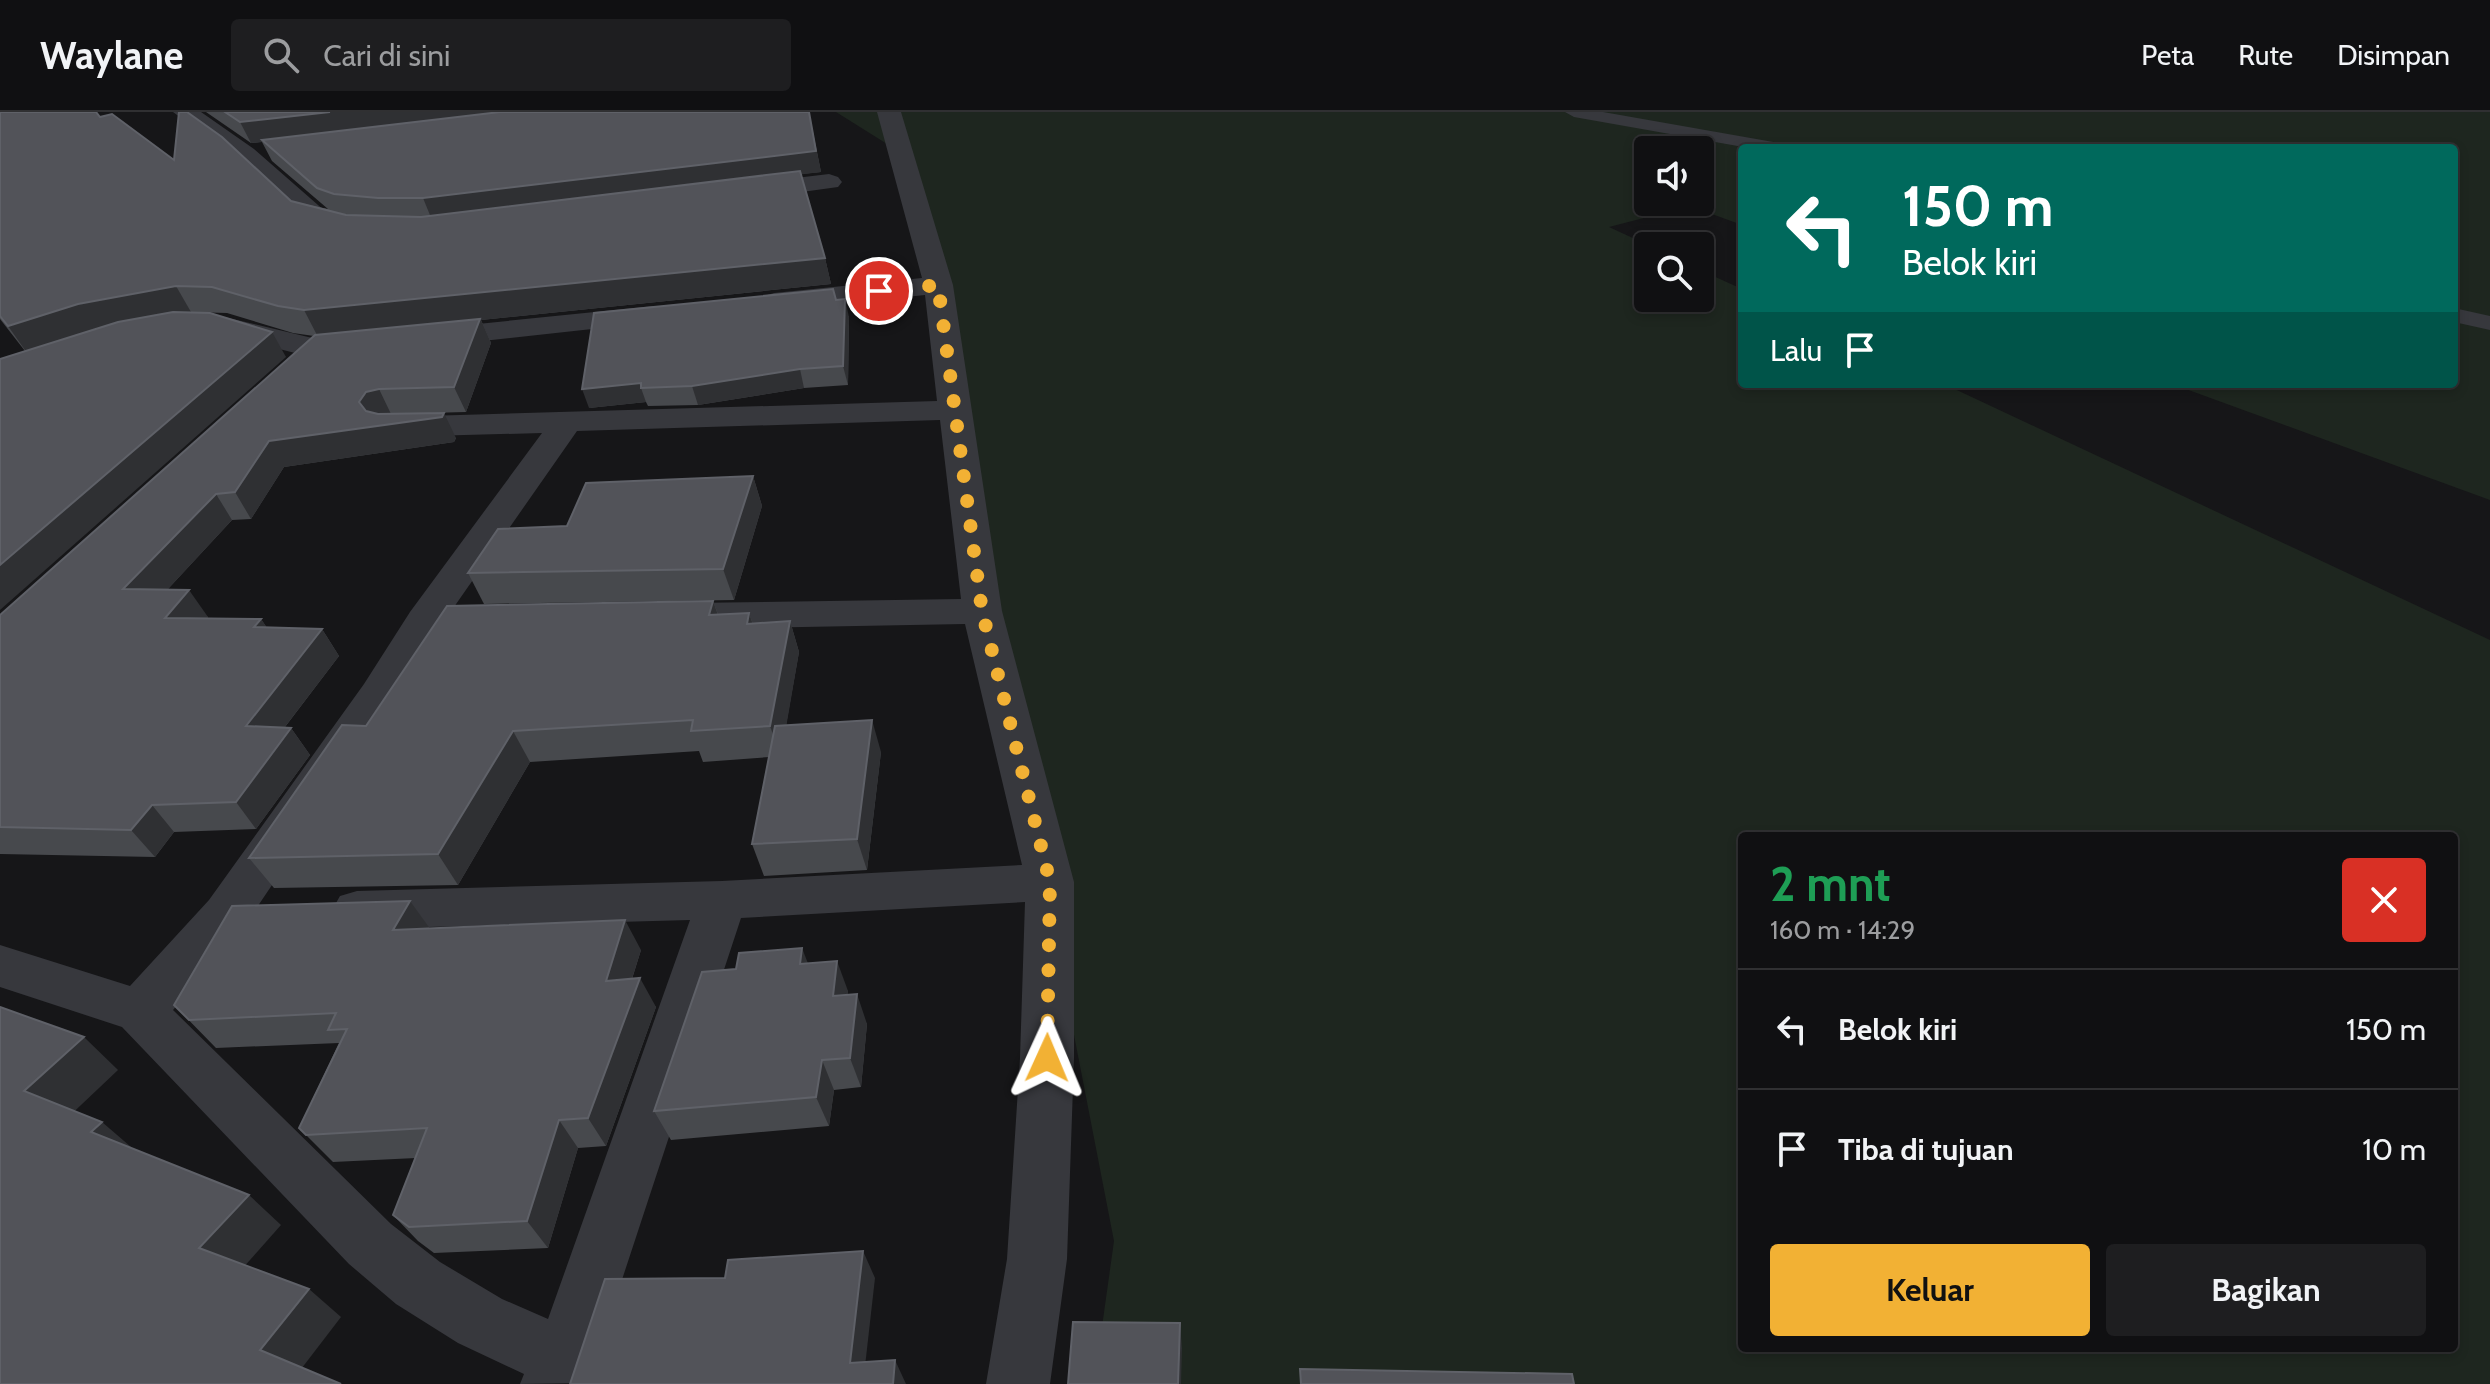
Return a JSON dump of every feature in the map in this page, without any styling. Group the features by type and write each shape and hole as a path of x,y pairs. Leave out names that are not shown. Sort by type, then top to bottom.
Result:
{"street":[{"path":"185,112 245,154 316,218 331,224 372,230"},
{"path":"889,112 938,285 982,611 1050,882 1047,1058 1037,1259 1018,1384"},
{"path":"245,154 276,150"},
{"path":"722,195 829,182"},
{"path":"754,304 938,285"},
{"path":"396,341 677,312"},
{"path":"193,326 216,324 250,329 287,345 334,347 260,401"},
{"path":"392,427 955,410"},
{"path":"140,1011 226,914 379,694 424,621 567,422"},
{"path":"647,617 982,611"},
{"path":"424,621 536,619"},
{"path":"226,914 722,900 1050,882"},
{"path":"0,966 140,1011 370,1244 406,1273 558,1372 722,900"}],"lane":[{"path":"1574,112 1756,144"},
{"path":"2458,316 2490,323"}],"shaded area":[{"path":"836,112 2490,112 2490,500 2183,388 2458,388 2458,144 1738,144 1738,224 1714,215 1714,136 1634,136 1634,216 1651,216 1609,227 1634,239 1634,312 1714,312 1714,276 1738,287 1738,388 1953,388 2490,640 2490,1384 1094,1384 1114,1241 903,154"}],"building":[{"path":"0,112 96,112 100,117 112,114 174,160 179,112 187,112 222,137 291,201 346,215 421,217 800,171 825,258 304,310 278,306 212,287 176,286 78,304 8,326 0,316"},
{"path":"225,112 330,112 240,122"},
{"path":"500,112 809,112 816,151 423,198 378,198 334,194 317,188 262,140"},
{"path":"833,289 836,300 845,299 843,366 800,369 692,386 641,388 641,383 582,389 594,313"},
{"path":"173,312 210,313 272,332 0,565 0,359 118,322"},
{"path":"480,319 454,387 379,389 366,392 359,402 366,411 378,414 444,413 442,417 269,441 235,492 216,494 123,589 189,590 165,618 261,619 254,627 322,629 246,726 291,728 236,802 152,805 131,830 0,827 0,615 315,335"},
{"path":"753,476 723,569 468,573 498,529 567,526 586,483"},
{"path":"713,601 709,615 749,613 747,624 790,621 770,726 691,731 693,720 513,731 438,854 249,858 342,725 366,726 447,606"},
{"path":"872,720 857,839 752,844 775,726"},
{"path":"410,901 393,930 625,920 606,981 640,978 588,1118 559,1120 527,1221 409,1227 393,1215 427,1128 306,1135 299,1128 347,1029 328,1030 336,1013 189,1020 174,1005 232,906"},
{"path":"802,948 800,964 837,961 833,996 857,994 850,1058 822,1060 816,1097 654,1111 702,972 736,969 739,953"},
{"path":"0,1007 84,1037 24,1091 102,1122 91,1132 249,1195 199,1248 309,1289 260,1350 341,1384 0,1384"},
{"path":"863,1251 850,1363 895,1360 893,1384 570,1384 605,1279 725,1278 728,1260"},
{"path":"1073,1322 1180,1323 1178,1384 1068,1384"},
{"path":"1300,1369 1572,1374 1574,1384 1301,1384"}],"route":[{"path":"879,291 938,285 982,611 1050,882 1047,1058"}]}
